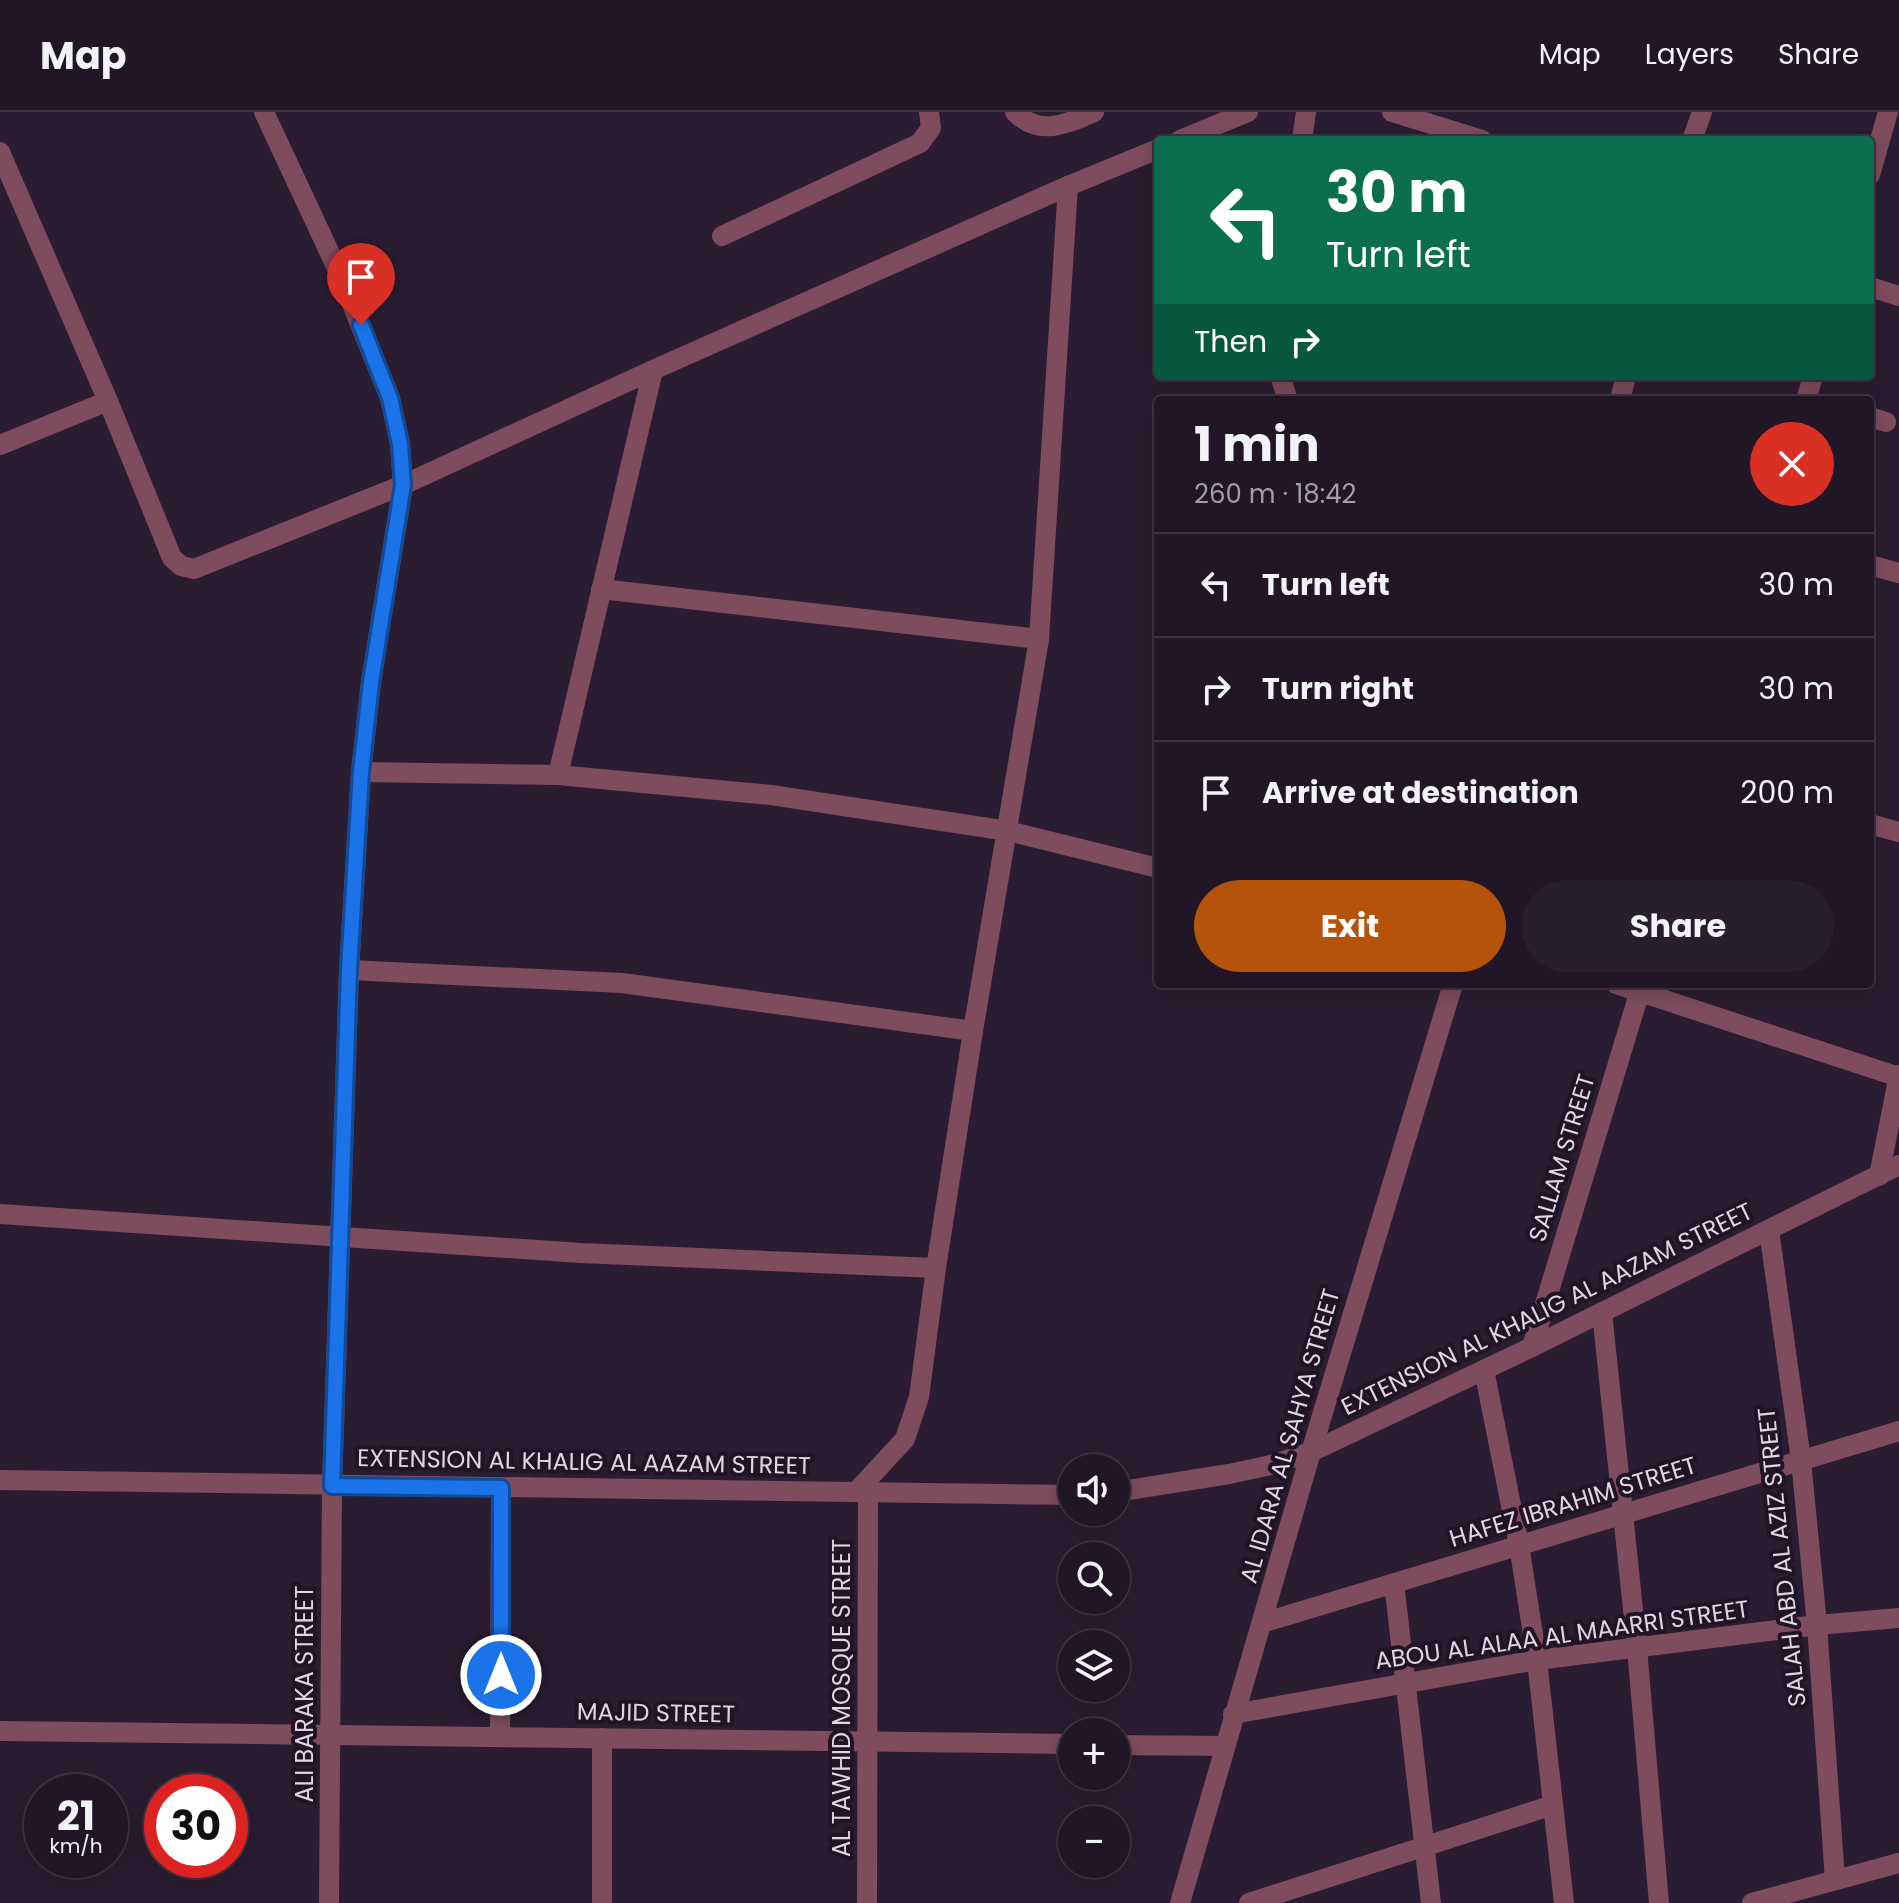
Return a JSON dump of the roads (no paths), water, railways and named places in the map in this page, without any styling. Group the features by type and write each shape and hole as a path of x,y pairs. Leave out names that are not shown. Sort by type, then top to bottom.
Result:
{"street":[{"name":"ALI BARAKA STREET","path":"264,112 341,277 390,398 400,444 403,485 371,682 361,772 349,970 332,1486 329,1903"},
{"path":"722,236 920,143 931,128 929,112"},
{"path":"1015,112 1034,125 1050,127 1067,125 1094,112"},
{"path":"1190,136 1248,112"},
{"path":"1303,136 1306,112"},
{"path":"1392,112 1469,136"},
{"path":"1693,136 1702,112"},
{"path":"1874,161 1888,112"},
{"path":"0,152 172,558 181,566 194,569 403,485 653,370 1154,151"},
{"path":"862,1492 905,1439 919,1397 973,1031 1039,639 1068,186"},
{"path":"1874,288 1899,296"},
{"path":"558,775 653,370"},
{"path":"0,445 108,401"},
{"path":"1874,566 1899,573"},
{"path":"601,589 1039,639"},
{"path":"361,772 558,775 771,795 1008,831 1154,867"},
{"path":"1874,825 1899,832"},
{"path":"349,970 622,983 973,1031"},
{"name":"AL IDARA AL SAHYA STREET","path":"1180,1903 1233,1714 1452,988"},
{"name":"SALLAM STREET","path":"1532,1347 1642,988"},
{"path":"1645,988 1899,1076 1879,1176"},
{"name":"EXTENSION AL KHALIG AL AAZAM STREET","path":"1130,1490 1229,1474 1311,1452 1532,1347 1899,1165"},
{"path":"0,1214 581,1253 936,1268"},
{"name":"SALAH ABD AL AZIZ STREET","path":"1769,1230 1801,1460 1817,1625 1835,1880"},
{"path":"1602,1312 1637,1648 1659,1903"},
{"path":"1484,1370 1519,1545 1537,1660 1564,1903"},
{"name":"HAFEZ IBRAHIM STREET","path":"1262,1623 1899,1431"},
{"name":"EXTENSION AL KHALIG AL AAZAM STREET","path":"0,1480 1058,1495"},
{"path":"500,1737 501,1488"},
{"name":"AL TAWHID MOSQUE STREET","path":"862,1492 868,1742 867,1903"},
{"path":"1394,1583 1431,1903"},
{"name":"ABOU AL ALAA AL MAARRI STREET","path":"1233,1714 1537,1660 1817,1625 1899,1618"},
{"name":"MAJID STREET","path":"0,1731 1058,1744"},
{"path":"602,1738 602,1903"},
{"path":"1130,1745 1225,1746"},
{"path":"1249,1903 1553,1805"},
{"path":"1752,1903 1899,1863"}]}
